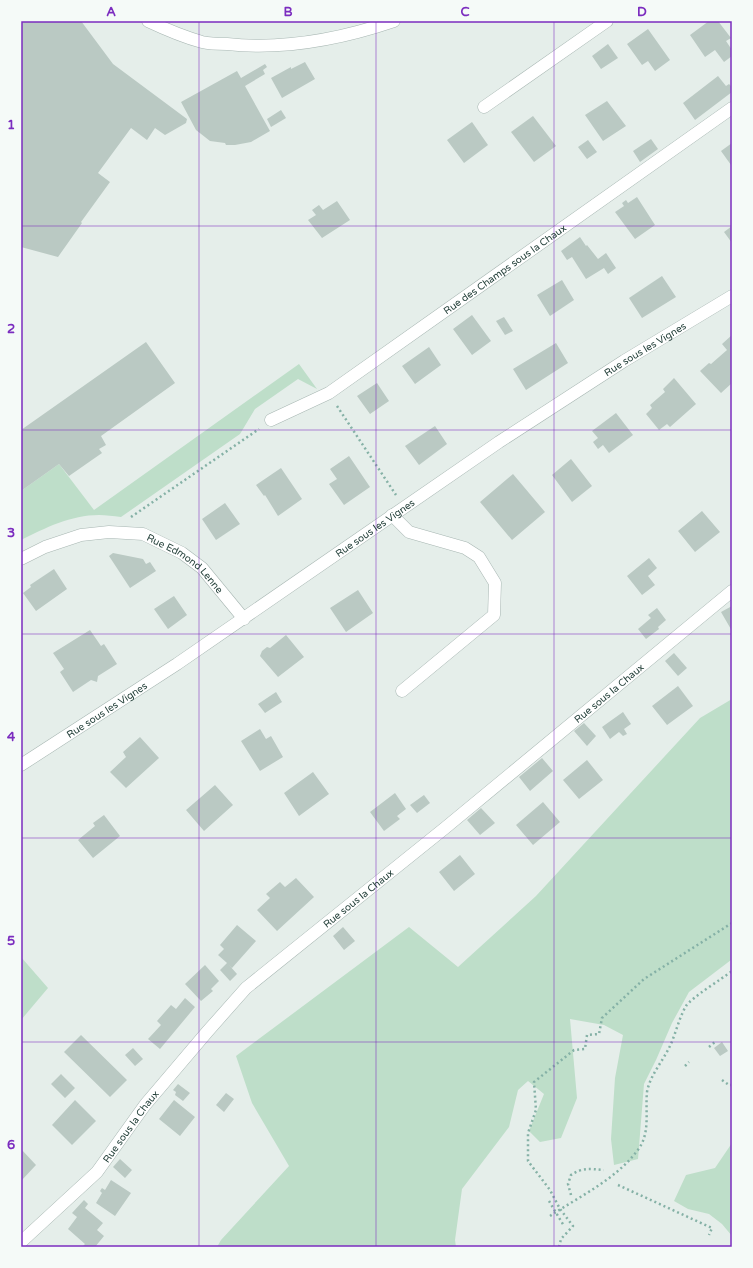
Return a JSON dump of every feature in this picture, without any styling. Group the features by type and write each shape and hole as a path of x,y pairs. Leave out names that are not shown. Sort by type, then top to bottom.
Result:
{"street":[{"path":"148,21 204,42 250,47 287,46 364,32 394,21"},
{"path":"484,107 607,21"},
{"name":"Rue des Champs sous la Chaux","path":"271,420 329,393 732,108"},
{"name":"Rue sous les Vignes","path":"21,765 177,664 499,442 617,366 732,296"},
{"path":"392,515 409,532 465,548 479,557 495,584 494,615 402,691"},
{"name":"Rue Edmond Lenne","path":"21,559 45,547 81,535 109,532 143,534 182,552 202,568 244,618"},
{"name":"Rue sous la Chaux","path":"21,1242 97,1172 145,1105 246,988 446,828 732,591"}],"path":[{"path":"329,393 404,508"},
{"path":"109,532 271,420"},
{"path":"559,1247 561,1239 573,1226 560,1209 550,1190 528,1161 528,1133 536,1110 534,1082 574,1050 585,1049 587,1035 599,1034 602,1018 644,978 732,923"},
{"path":"550,1216 602,1184 622,1167 638,1150 645,1135 647,1091 654,1074 670,1046 686,1006 693,999 732,971"},
{"path":"709,1047 715,1042"},
{"path":"685,1066 689,1062"},
{"path":"722,1080 729,1085 732,1085"},
{"path":"571,1195 568,1184 571,1175 579,1170 604,1170"},
{"path":"618,1185 712,1228 709,1235"},
{"path":"549,1201 564,1226"}],"green space":[{"path":"299,364 317,389 298,379 255,409 240,434 121,517 99,515 78,517 49,527 21,540 21,491 59,464 94,510"},
{"path":"732,699 731,960 689,992 672,1023 644,1084 638,1159 614,1165 611,1139 615,1078 623,1035 604,1025 570,1019 577,1098 561,1138 540,1142 529,1131 544,1094 528,1081 518,1090 509,1127 462,1189 455,1240 456,1247 217,1247 221,1240 289,1166 252,1103 236,1056 409,927 458,967 536,896 700,718"},
{"path":"21,957 48,988 21,1020"},
{"path":"732,1143 732,1236 722,1224 709,1214 688,1209 674,1201 686,1175 715,1168"}],"building":[{"path":"21,21 81,21 113,64 187,119 186,123 165,135 155,128 147,140 131,128 98,173 110,182 58,257 21,247"},
{"path":"709,21 718,21 731,38 726,41 732,50 732,56 724,62 715,50 705,57 690,35"},
{"path":"648,29 670,60 655,71 648,61 642,65 627,44"},
{"path":"608,44 618,58 601,69 592,56"},
{"path":"305,62 315,79 282,98 271,78 291,67 291,69"},
{"path":"265,64 267,67 263,70 265,74 245,86 270,131 251,142 226,145 225,143 210,141 196,130 181,102 237,71 241,78"},
{"path":"718,76 726,86 729,84 732,87 732,92 695,120 683,103"},
{"path":"607,101 626,126 603,141 585,115"},
{"path":"281,110 286,118 271,127 267,119"},
{"path":"533,116 556,146 534,162 511,132"},
{"path":"472,122 488,145 464,163 447,140"},
{"path":"651,139 658,149 640,162 633,151"},
{"path":"588,140 597,152 587,159 578,147"},
{"path":"732,143 732,164 731,165 721,151"},
{"path":"637,197 655,225 635,239 615,212 624,206 622,203 626,200 628,203"},
{"path":"337,201 350,220 322,238 308,220 316,215 312,210 319,205 323,210"},
{"path":"732,226 732,243 724,232"},
{"path":"580,237 598,259 606,253 616,268 608,274 604,268 586,279 572,257 567,260 561,251"},
{"path":"662,276 676,297 642,318 629,298"},
{"path":"562,280 574,300 550,316 537,295"},
{"path":"472,315 491,341 472,355 453,329"},
{"path":"504,317 513,331 505,335 496,321"},
{"path":"732,335 732,383 721,393 700,371 709,363 711,364 727,350 722,344"},
{"path":"146,342 175,383 101,436 106,445 99,449 102,453 69,476 59,464 21,491 21,430"},
{"path":"556,343 568,363 526,390 513,369"},
{"path":"429,347 441,365 415,384 402,366"},
{"path":"674,378 696,404 670,427 667,424 659,430 646,414 652,408 650,405 665,392 663,389"},
{"path":"377,383 389,401 370,414 357,396"},
{"path":"616,413 633,435 609,453 603,445 598,449 593,442 598,438 592,431"},
{"path":"435,426 447,444 419,465 405,446"},
{"path":"349,456 370,487 344,505 329,484 337,479 330,469"},
{"path":"571,459 592,486 572,502 552,475"},
{"path":"281,468 302,499 278,516 265,495 264,496 256,485"},
{"path":"513,474 545,512 512,540 480,502"},
{"path":"225,503 240,524 216,540 202,519"},
{"path":"702,511 720,532 695,552 678,531"},
{"path":"113,553 143,559 146,564 150,562 156,571 130,588 109,556"},
{"path":"649,558 657,568 648,576 655,585 642,595 627,576"},
{"path":"54,569 67,589 36,611 23,593 31,587 30,585"},
{"path":"358,590 373,613 346,632 330,608"},
{"path":"174,596 187,615 168,629 154,609"},
{"path":"732,606 732,631 721,612"},
{"path":"657,608 666,620 658,627 659,629 646,639 638,629 651,618 648,615"},
{"path":"90,630 101,646 104,644 117,664 98,676 97,682 91,680 73,692 60,672 64,669 53,653"},
{"path":"286,635 304,657 278,677 260,656 262,651 267,647 270,648"},
{"path":"674,653 687,668 678,676 665,661"},
{"path":"678,686 693,706 667,725 652,706"},
{"path":"276,692 282,702 265,713 258,704"},
{"path":"623,712 631,724 624,729 627,734 623,736 619,732 610,739 602,727"},
{"path":"584,723 596,736 587,746 574,731"},
{"path":"260,729 266,739 271,736 283,757 260,771 241,741"},
{"path":"140,737 159,758 126,788 110,772 126,757 123,752"},
{"path":"542,758 553,771 530,791 519,777"},
{"path":"587,760 603,780 579,799 563,780"},
{"path":"313,772 329,794 299,816 284,793"},
{"path":"215,785 233,805 204,831 186,810"},
{"path":"395,793 406,809 397,816 400,819 384,831 370,812"},
{"path":"424,795 430,803 417,813 410,805"},
{"path":"543,802 560,822 533,845 516,825"},
{"path":"481,808 495,823 480,835 467,820"},
{"path":"104,815 120,836 93,858 78,840 95,826 93,823"},
{"path":"460,855 475,874 454,891 439,872"},
{"path":"296,878 314,897 277,931 257,910 270,898 266,894 280,882 285,887"},
{"path":"237,925 256,941 232,968 229,965 237,974 230,981 220,970 227,963 218,955 224,949 220,945"},
{"path":"343,927 355,941 344,950 333,936"},
{"path":"205,965 219,981 211,989 213,991 201,1001 185,984"},
{"path":"185,998 195,1007 160,1049 148,1039 161,1025 157,1021 171,1005 176,1009"},
{"path":"81,1035 127,1080 110,1097 64,1052"},
{"path":"722,1042 728,1051 720,1056 714,1048"},
{"path":"133,1048 143,1059 135,1066 125,1055"},
{"path":"61,1074 75,1088 65,1098 51,1084"},
{"path":"178,1084 190,1093 183,1101 175,1095 176,1092 173,1090"},
{"path":"226,1093 234,1099 224,1112 216,1105"},
{"path":"75,1100 96,1121 72,1145 52,1125"},
{"path":"174,1100 195,1117 180,1136 159,1119"},
{"path":"21,1149 36,1165 21,1181"},
{"path":"120,1159 132,1170 125,1178 113,1167"},
{"path":"111,1180 131,1193 115,1216 96,1203 102,1193 100,1191 102,1188 105,1190"},
{"path":"84,1200 88,1204 85,1208 103,1223 97,1230 104,1236 95,1247 82,1247 85,1244 68,1229 77,1217 72,1213"}]}
